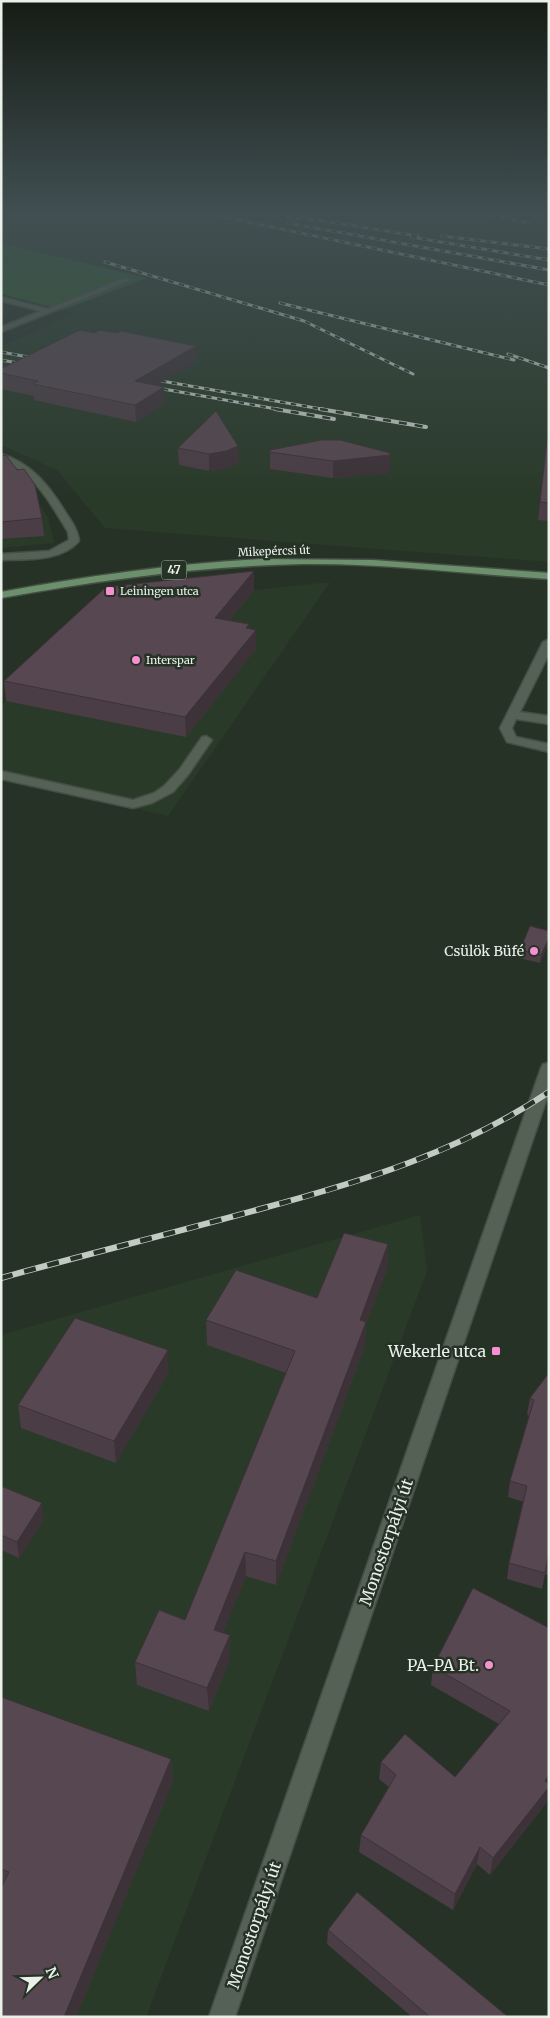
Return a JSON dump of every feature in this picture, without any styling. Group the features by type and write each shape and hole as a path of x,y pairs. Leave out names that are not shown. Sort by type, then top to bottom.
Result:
{"main road":[{"name":"Mikepércsi út","path":"1,595 165,570 260,563 348,562 549,576"}],"street":[{"path":"38,308 48,311"},
{"path":"1,330 55,308"},
{"path":"1,457 25,467 35,475 73,532 74,541 69,546 58,551 1,557"},
{"path":"549,642 506,728 511,738 527,744 549,748"},
{"path":"513,714 549,720"},
{"path":"1,776 133,804 145,802 168,792 206,740"},
{"name":"Monostorpályi út","path":"222,2017 549,1068"}],"shaded area":[{"path":"68,308 549,308 549,562 105,528 57,470 1,445 1,346 76,314 63,310"},
{"path":"1,470 23,482 48,517 54,543 1,548"},
{"path":"330,582 168,816 1,778 1,706 107,606"},
{"path":"420,1215 427,1271 146,2017 1,2017 1,1335"}],"building":[{"path":"80,330 94,333 100,330 117,333 121,331 196,346 135,381 164,387 135,405 33,384 38,381 1,373 1,369"},
{"path":"216,411 238,446 226,451 209,454 178,448"},
{"path":"322,440 340,440 390,453 390,455 333,461 270,452 270,450"},
{"path":"547,440 549,440 549,503 540,502"},
{"path":"6,455 17,470 24,469 35,485 42,518 1,522 1,456"},
{"path":"254,571 215,618 249,624 246,628 256,630 185,717 4,681 106,587"},
{"name":"Csülök Büfé","path":"530,926 549,931 549,938 541,955 520,950"},
{"path":"344,1233 388,1244 360,1320 366,1322 276,1561 245,1552 214,1630 230,1635 207,1688 135,1662 159,1610 185,1620 295,1351 206,1320 236,1270 317,1298"},
{"path":"75,1318 168,1350 114,1441 18,1405"},
{"path":"549,1373 549,1559 545,1573 509,1563 527,1486 510,1481 534,1400 530,1398"},
{"path":"1,1486 42,1503 17,1542 1,1535"},
{"path":"473,1588 549,1628 549,1775 545,1781 549,1784 549,1787 493,1858 480,1847 455,1894 361,1835 396,1775 381,1762 405,1734 455,1777 510,1711 433,1667"},
{"path":"1,1697 171,1759 64,2017 1,2016 1,1888 9,1872 1,1869"},
{"path":"357,1892 507,2017 430,2017 328,1930"}],"railway":[{"path":"261,308 304,321 413,374"},
{"path":"301,308 514,360"},
{"path":"1,352 39,359"},
{"path":"508,354 549,368"},
{"path":"1,360 29,365"},
{"path":"150,379 327,410"},
{"path":"152,387 282,410"},
{"path":"275,409 334,419"},
{"path":"320,409 426,427"},
{"path":"1,1278 195,1227 373,1175 445,1148 480,1132 549,1092"}],"place":[{"name":"Leiningen utca","path":"110,591"},
{"name":"Interspar","path":"136,660"},
{"name":"Csülök Büfé","path":"534,951"},
{"name":"Wekerle utca","path":"496,1351"},
{"name":"PA-PA Bt.","path":"489,1665"}]}
